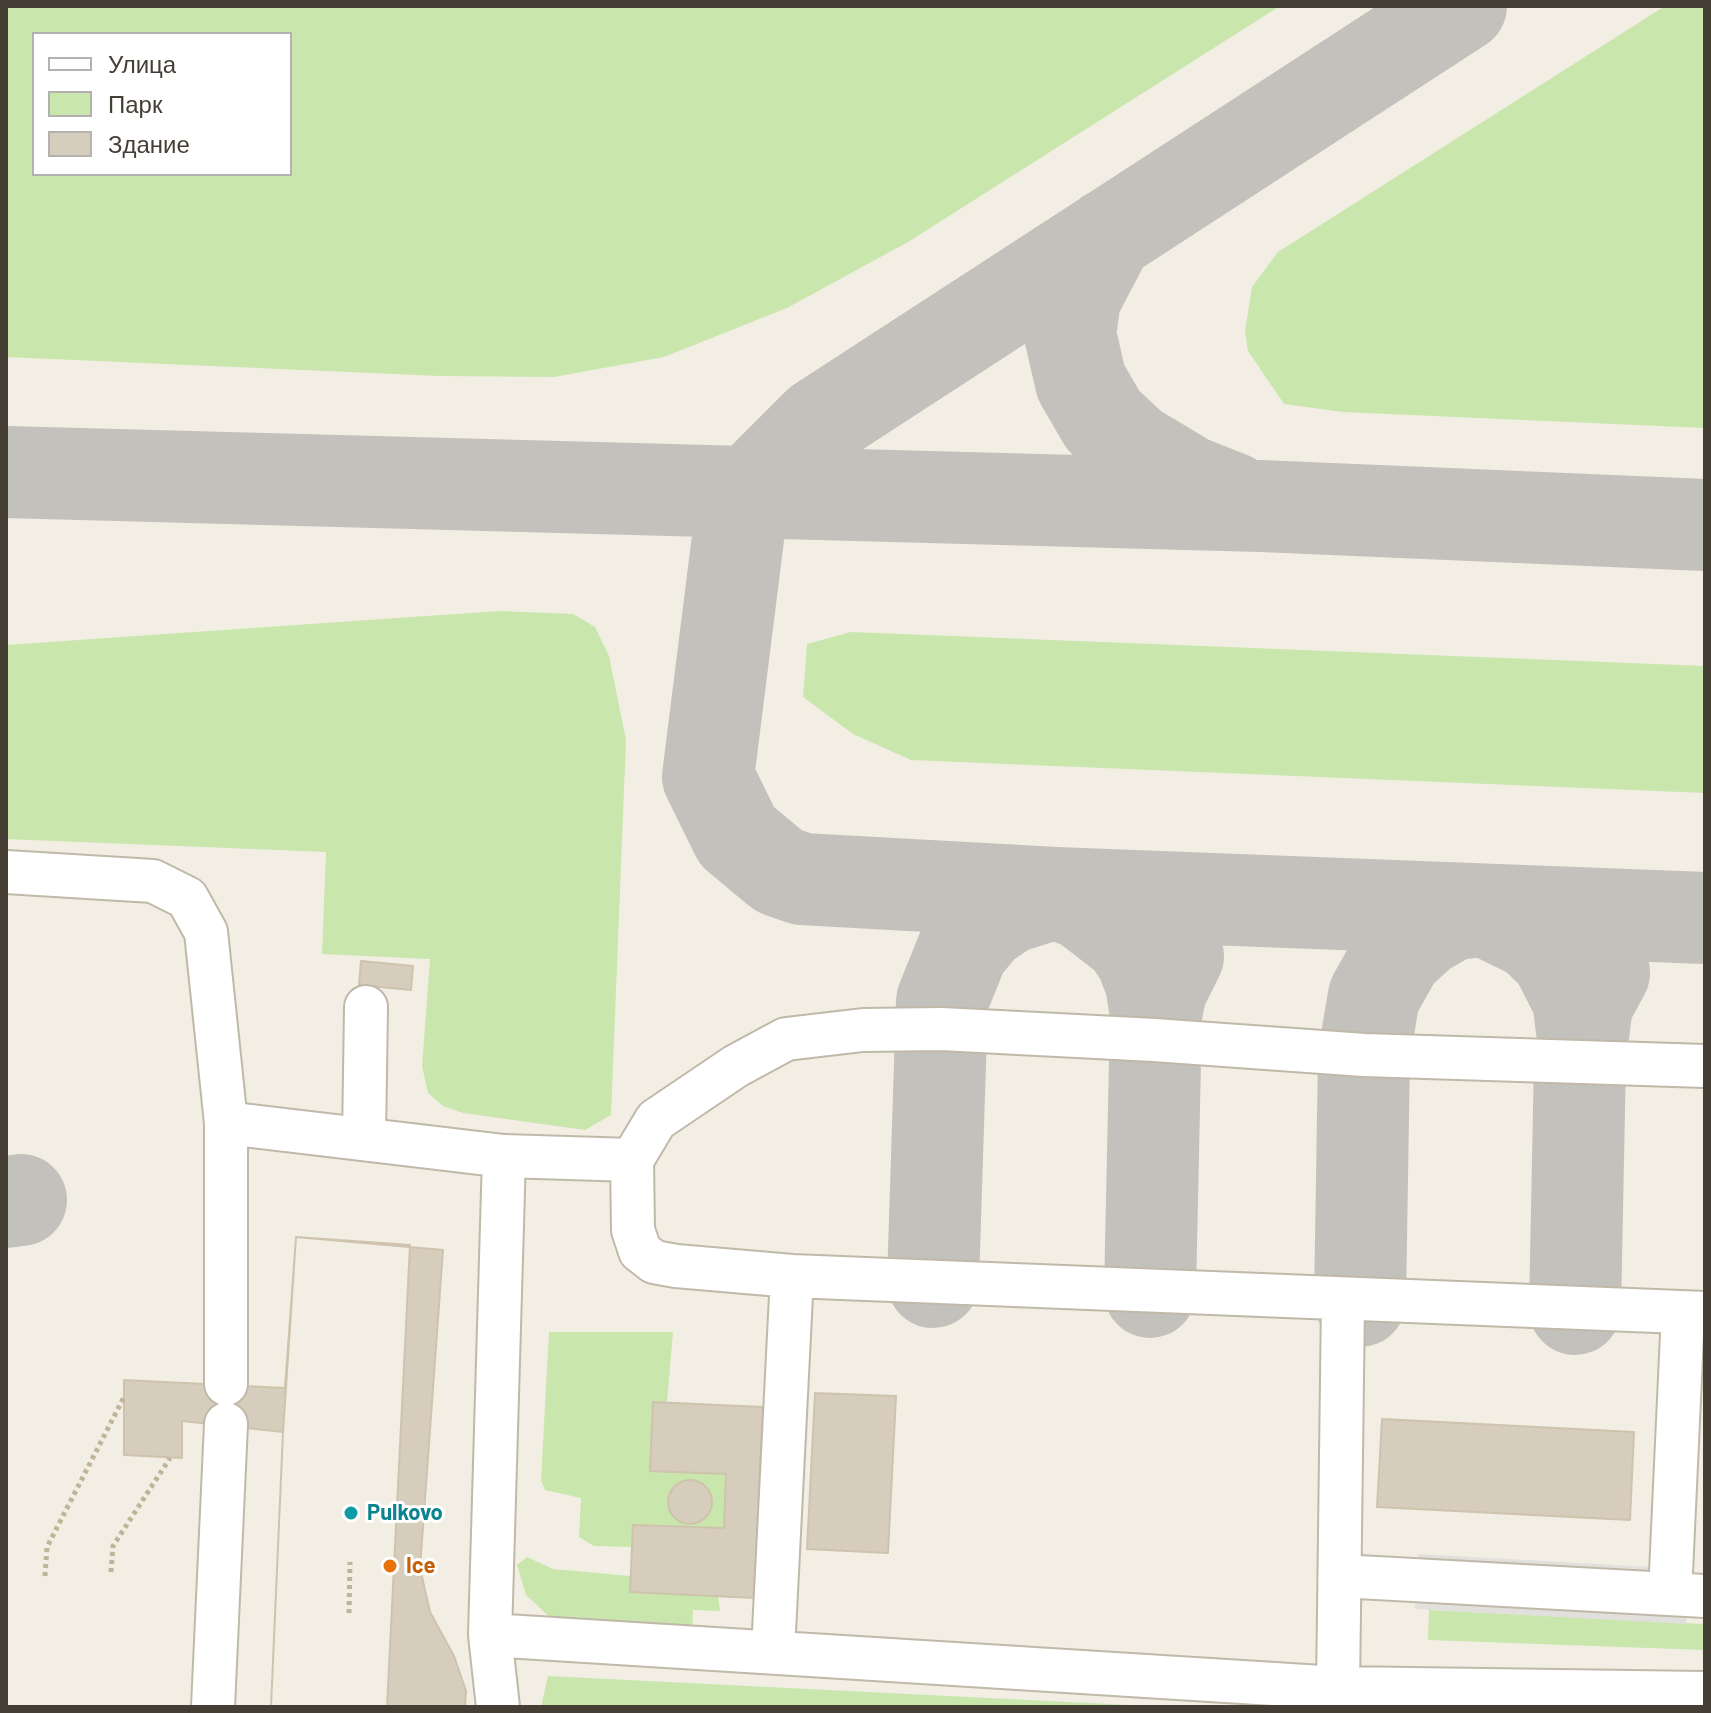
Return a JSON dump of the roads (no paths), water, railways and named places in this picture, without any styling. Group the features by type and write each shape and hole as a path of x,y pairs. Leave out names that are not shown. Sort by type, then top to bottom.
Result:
{"lane":[{"path":"6,872 153,881 187,898 206,932 226,1123 226,1404 213,1707"},
{"path":"364,1139 366,1007"},
{"path":"1340,1576 1687,1595 1694,1313 792,1276 654,1262 640,1251 633,1230 632,1160 656,1120 693,1091 786,1039 863,1030 941,1029 1364,1055 1705,1066"},
{"path":"226,1123 504,1156 632,1160"},
{"path":"498,1707 490,1635 504,1156"},
{"path":"773,1651 792,1276"},
{"path":"1338,1688 1343,1301"},
{"path":"490,1635 1338,1688 1705,1693"}],"place":[{"name":"Pulkovo","path":"351,1513"},
{"name":"Ice","path":"390,1566"}]}
